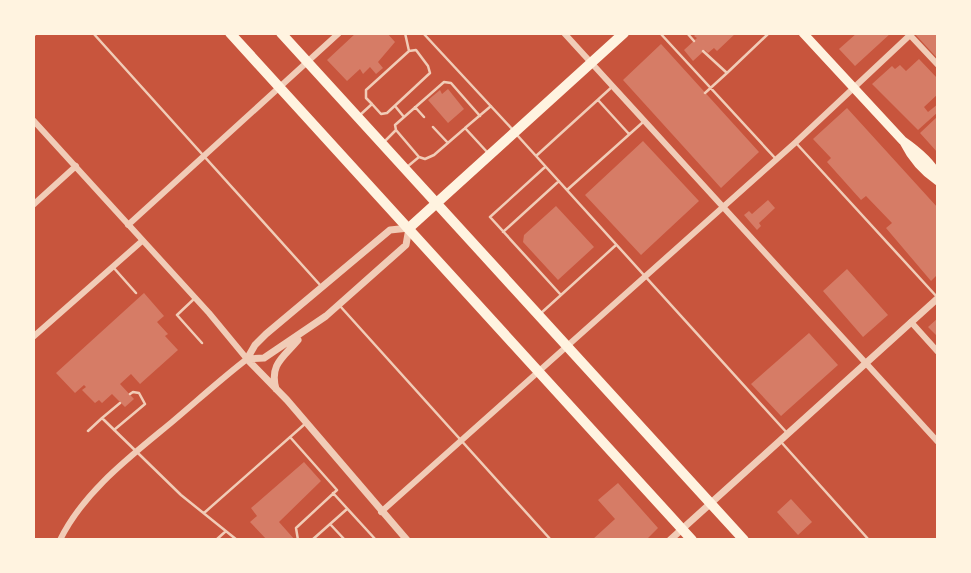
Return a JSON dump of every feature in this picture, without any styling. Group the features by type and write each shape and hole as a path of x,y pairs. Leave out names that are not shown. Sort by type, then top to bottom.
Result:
{"main road":[{"path":"230,33 692,540"},
{"path":"281,33 744,540"},
{"path":"409,228 624,33"},
{"path":"803,33 903,141 916,150 938,178"}],"street":[{"path":"128,225 339,33"},
{"path":"564,33 938,442"},
{"path":"382,512 796,142 909,34 938,65"},
{"path":"33,120 195,298 407,540"},
{"path":"33,205 76,166"},
{"path":"60,540 70,521 88,498 136,452 247,359 266,334 390,230 409,228 406,245 339,305 264,358 247,359"},
{"path":"33,337 142,242"},
{"path":"670,540 938,298"},
{"path":"911,322 938,352"},
{"path":"276,390 273,377 276,366 310,328"}],"lane":[{"path":"93,33 321,286"},
{"path":"405,33 410,51"},
{"path":"423,33 788,433"},
{"path":"660,33 776,159"},
{"path":"687,33 694,41"},
{"path":"705,93 769,33"},
{"path":"410,51 416,51 430,73 387,113 381,114 366,98 366,90 410,51"},
{"path":"704,51 727,73"},
{"path":"480,116 451,83 444,82 395,125 396,130 419,156 425,159 435,155 465,128 480,116 491,106"},
{"path":"536,156 613,86"},
{"path":"598,100 629,134"},
{"path":"358,117 372,104"},
{"path":"394,106 404,117"},
{"path":"415,107 424,116 418,120"},
{"path":"567,190 645,120"},
{"path":"433,127 448,143"},
{"path":"465,128 490,155"},
{"path":"381,144 396,130"},
{"path":"434,136 438,132"},
{"path":"796,142 938,298"},
{"path":"405,170 419,156"},
{"path":"546,166 490,218 561,295"},
{"path":"503,232 559,181"},
{"path":"539,316 616,245"},
{"path":"113,267 136,293"},
{"path":"195,298 177,315 202,343"},
{"path":"339,305 551,540"},
{"path":"114,430 145,404 139,393 130,394"},
{"path":"88,430 120,403"},
{"path":"102,418 136,452 236,539"},
{"path":"204,513 306,423"},
{"path":"290,437 337,490 296,528 298,540"},
{"path":"780,441 869,540"},
{"path":"333,493 376,540"},
{"path":"312,540 347,509"},
{"path":"330,524 345,540"},
{"path":"216,540 226,531"}],"building":[{"path":"356,33 387,33 395,42 378,62 383,68 376,74 370,67 363,74 360,69 347,81 327,60"},
{"path":"697,33 736,33 717,51 714,48 708,53 705,50 693,61 684,50 697,38 694,36"},
{"path":"857,33 891,33 855,66 839,49"},
{"path":"914,33 938,33 938,59"},
{"path":"661,44 759,152 721,188 623,80"},
{"path":"919,59 938,79 938,94 924,107 928,112 938,104 938,112 918,130 872,84 892,66 895,69 900,65 906,71"},
{"path":"448,89 464,109 448,123 428,100 440,90 442,94"},
{"path":"847,108 938,208 938,274 931,281 886,228 892,223 866,196 861,200 827,162 831,158 813,139"},
{"path":"938,116 938,153 920,133"},
{"path":"643,141 699,201 641,255 585,195"},
{"path":"768,200 775,208 759,223 761,226 757,230 744,215 749,211 752,214"},
{"path":"556,206 594,247 558,280 523,242 524,235"},
{"path":"847,269 888,315 863,337 823,291"},
{"path":"144,293 164,316 157,322 178,350 140,384 131,374 120,384 134,399 125,407 112,394 102,403 99,400 95,403 82,390 86,387 84,385 75,393 56,373"},
{"path":"938,318 938,337 928,327"},
{"path":"809,333 838,365 781,416 751,384"},
{"path":"304,462 321,481 279,522 295,540 267,540 250,522 257,516 251,508"},
{"path":"618,483 658,528 646,540 592,540 615,519 598,500"},
{"path":"791,499 812,522 798,535 777,512"}]}
